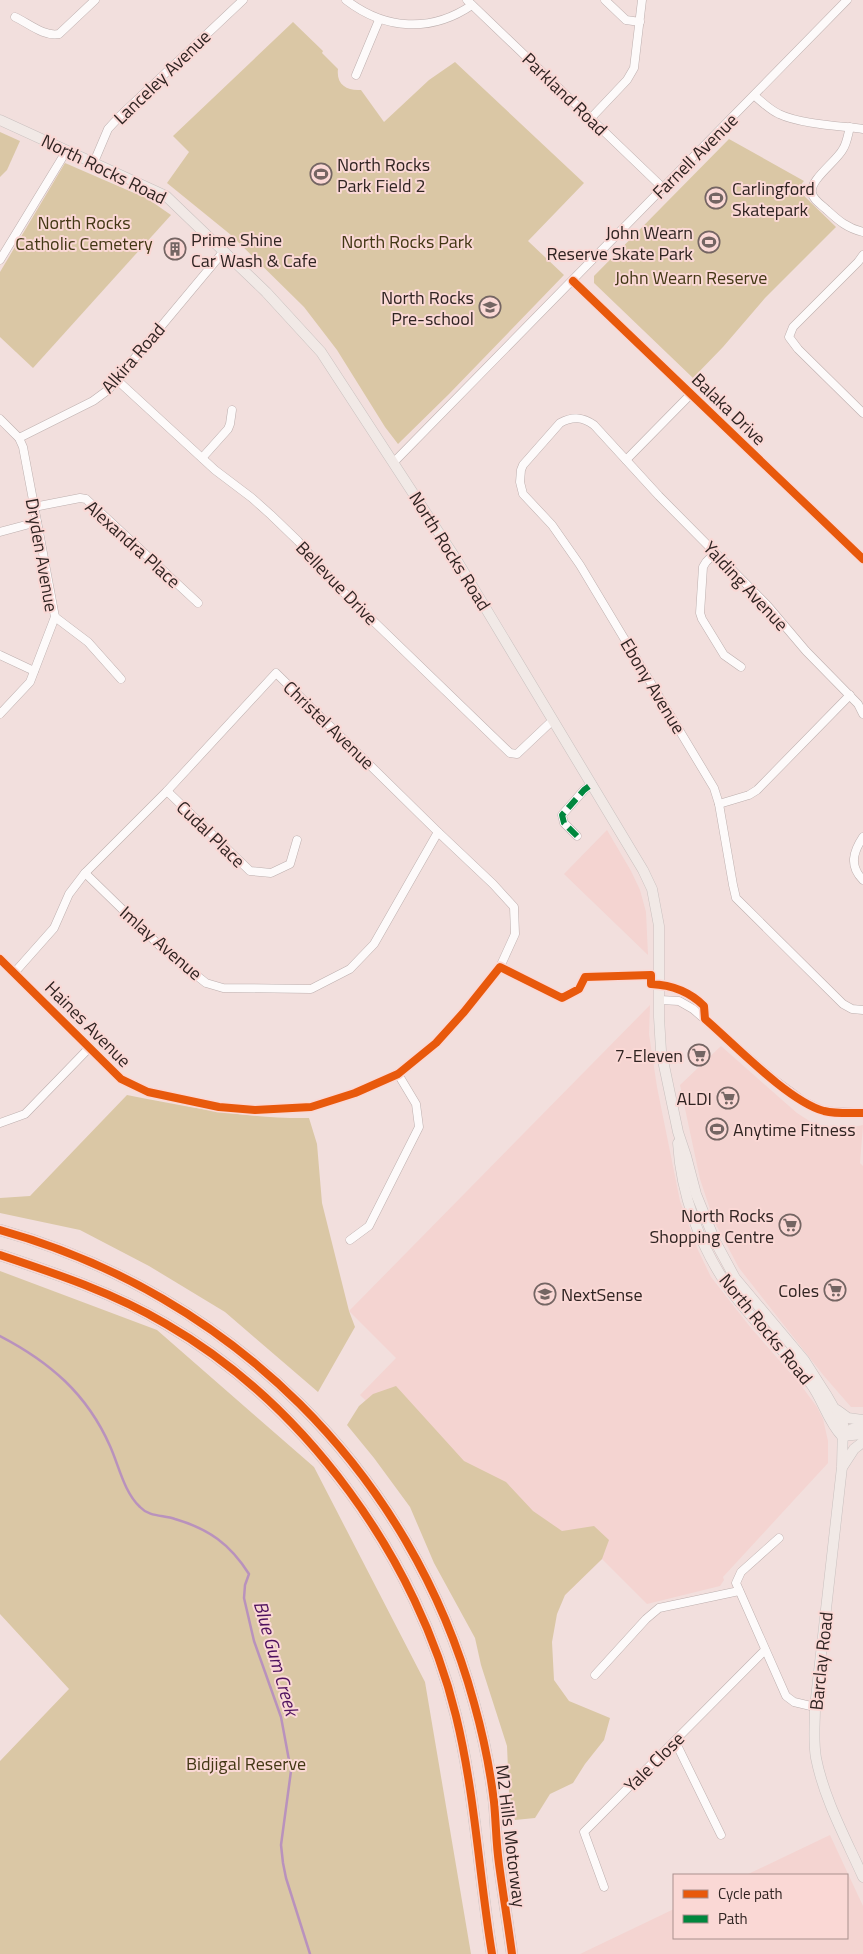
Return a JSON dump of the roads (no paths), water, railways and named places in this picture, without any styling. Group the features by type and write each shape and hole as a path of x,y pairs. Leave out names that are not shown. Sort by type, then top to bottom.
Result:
{"highway":[{"name":"M2 Hills Motorway","path":"0,1230 76,1256 147,1289 182,1310 236,1348 282,1385 326,1430 378,1496 405,1539 430,1585 447,1622 475,1704 494,1802 499,1863 512,1954"},
{"name":"M2 Hills Motorway","path":"0,1254 117,1297 188,1337 224,1363 263,1396 290,1421 327,1462 381,1540 408,1587 425,1622 440,1660 456,1714 465,1754 492,1954"}],"main road":[{"name":"North Rocks Road","path":"0,120 166,196 273,299 321,352 394,462 488,611 643,870 652,889 660,934 661,1050 678,1132 696,1194 720,1253 745,1290 804,1360 836,1410 843,1424 842,1436"},
{"name":"North Rocks Road","path":"678,1132 679,1157 687,1197 699,1233 715,1266 739,1301 810,1383 824,1403 833,1427 842,1436"},
{"path":"836,1410 848,1418 863,1420"},
{"path":"842,1436 863,1426"},
{"path":"842,1436 863,1434"},
{"name":"Barclay Road","path":"842,1436 842,1467 815,1707 815,1747 820,1775 863,1877"},
{"path":"842,1467 854,1449 863,1442"}],"street":[{"path":"15,16 45,33 58,34 95,0"},
{"name":"Lanceley Avenue","path":"94,162 108,129 242,0"},
{"path":"346,0 379,20 405,24 426,24 445,20 459,14 470,3"},
{"path":"605,0 626,20 640,22"},
{"path":"590,118 627,80 634,68 642,0"},
{"name":"Farnell Avenue","path":"394,462 847,0"},
{"name":"Parkland Road","path":"470,3 663,188"},
{"path":"356,75 379,20"},
{"path":"754,96 780,115 863,129"},
{"path":"850,127 842,152 817,180 812,189 816,200 842,223 852,229 863,232"},
{"path":"0,260 67,150"},
{"name":"Alkira Road","path":"19,438 93,401 108,390 224,251"},
{"path":"863,255 793,327 789,337 798,349 863,413"},
{"name":"Balaka Drive","path":"573,281 863,559"},
{"name":"Bellevue Drive","path":"117,380 202,458 252,498 271,516 298,542 336,585 510,753 517,754 553,720"},
{"path":"626,460 691,394"},
{"path":"202,458 228,429 232,410"},
{"name":"Ebony Avenue","path":"626,460 594,426 582,419 571,418 560,424 526,461 521,470 520,482 523,494 552,525 580,565 714,788 719,804 736,898 843,1004 852,1009 863,1010"},
{"name":"Dryden Avenue","path":"0,419 19,438 23,447 55,617 30,682 0,714"},
{"name":"Yalding Avenue","path":"626,460 767,605 806,651 858,704 863,714"},
{"name":"Alexandra Place","path":"34,507 80,498 86,500 198,603"},
{"path":"0,532 38,522"},
{"path":"715,552 703,567 700,613 724,655 741,667"},
{"path":"55,617 88,642 121,679"},
{"path":"0,655 34,672"},
{"name":"Christel Avenue","path":"15,972 54,928 69,894 85,873 167,791 276,673 493,884 514,907 515,934 500,967"},
{"path":"719,804 749,795 757,790 850,696"},
{"path":"577,836 564,823 562,815 584,790 592,784"},
{"name":"Cudal Place","path":"167,791 250,871 271,873 290,864 298,840"},
{"name":"Imlay Avenue","path":"85,873 162,948 206,983 223,988 311,989 350,969 374,944 438,832"},
{"path":"863,837 855,852 854,865 863,880"},
{"path":"845,867 854,865"},
{"name":"Haines Avenue","path":"0,959 122,1079 148,1092 219,1107 255,1110 311,1107 354,1093 398,1074 436,1044 500,967"},
{"path":"500,967 562,998"},
{"path":"660,1000 680,1001 688,1005 773,1079 803,1101 824,1111 863,1113"},
{"path":"0,1123 25,1114 90,1047"},
{"path":"350,1240 370,1226 419,1127 416,1104 398,1074"},
{"path":"779,1538 741,1572 736,1583 786,1696 794,1702 815,1707"},
{"path":"595,1675 659,1608 739,1592"},
{"name":"Yale Close","path":"604,1887 584,1832 765,1650"},
{"path":"675,1741 721,1835"}],"waterway":[{"name":"Blue Gum Creek","path":"0,1336 51,1369 78,1395 101,1427 126,1486 134,1501 140,1507 148,1513 187,1523 218,1539 242,1563 249,1574 245,1585 244,1598 254,1641 281,1717 291,1771 281,1845 283,1863 310,1954"}],"place":[{"name":"North Rocks Park Field 2","path":"321,174"},
{"name":"Carlingford Skatepark","path":"716,198"},
{"name":"John Wearn Reserve Skate Park","path":"709,242"},
{"name":"Prime Shine Car Wash & Cafe","path":"175,249"},
{"name":"North Rocks Pre-school","path":"490,307"},
{"name":"7-Eleven","path":"699,1055"},
{"name":"ALDI","path":"728,1098"},
{"name":"Anytime Fitness","path":"717,1129"},
{"name":"North Rocks Shopping Centre","path":"790,1225"},
{"name":"Coles","path":"835,1290"},
{"name":"NextSense","path":"545,1294"}],"park label":[{"name":"North Rocks Catholic Cemetery","path":"84,232"},
{"name":"North Rocks Park","path":"407,241"},
{"name":"John Wearn Reserve","path":"691,277"},
{"name":"Bidjigal Reserve","path":"246,1763"}]}
